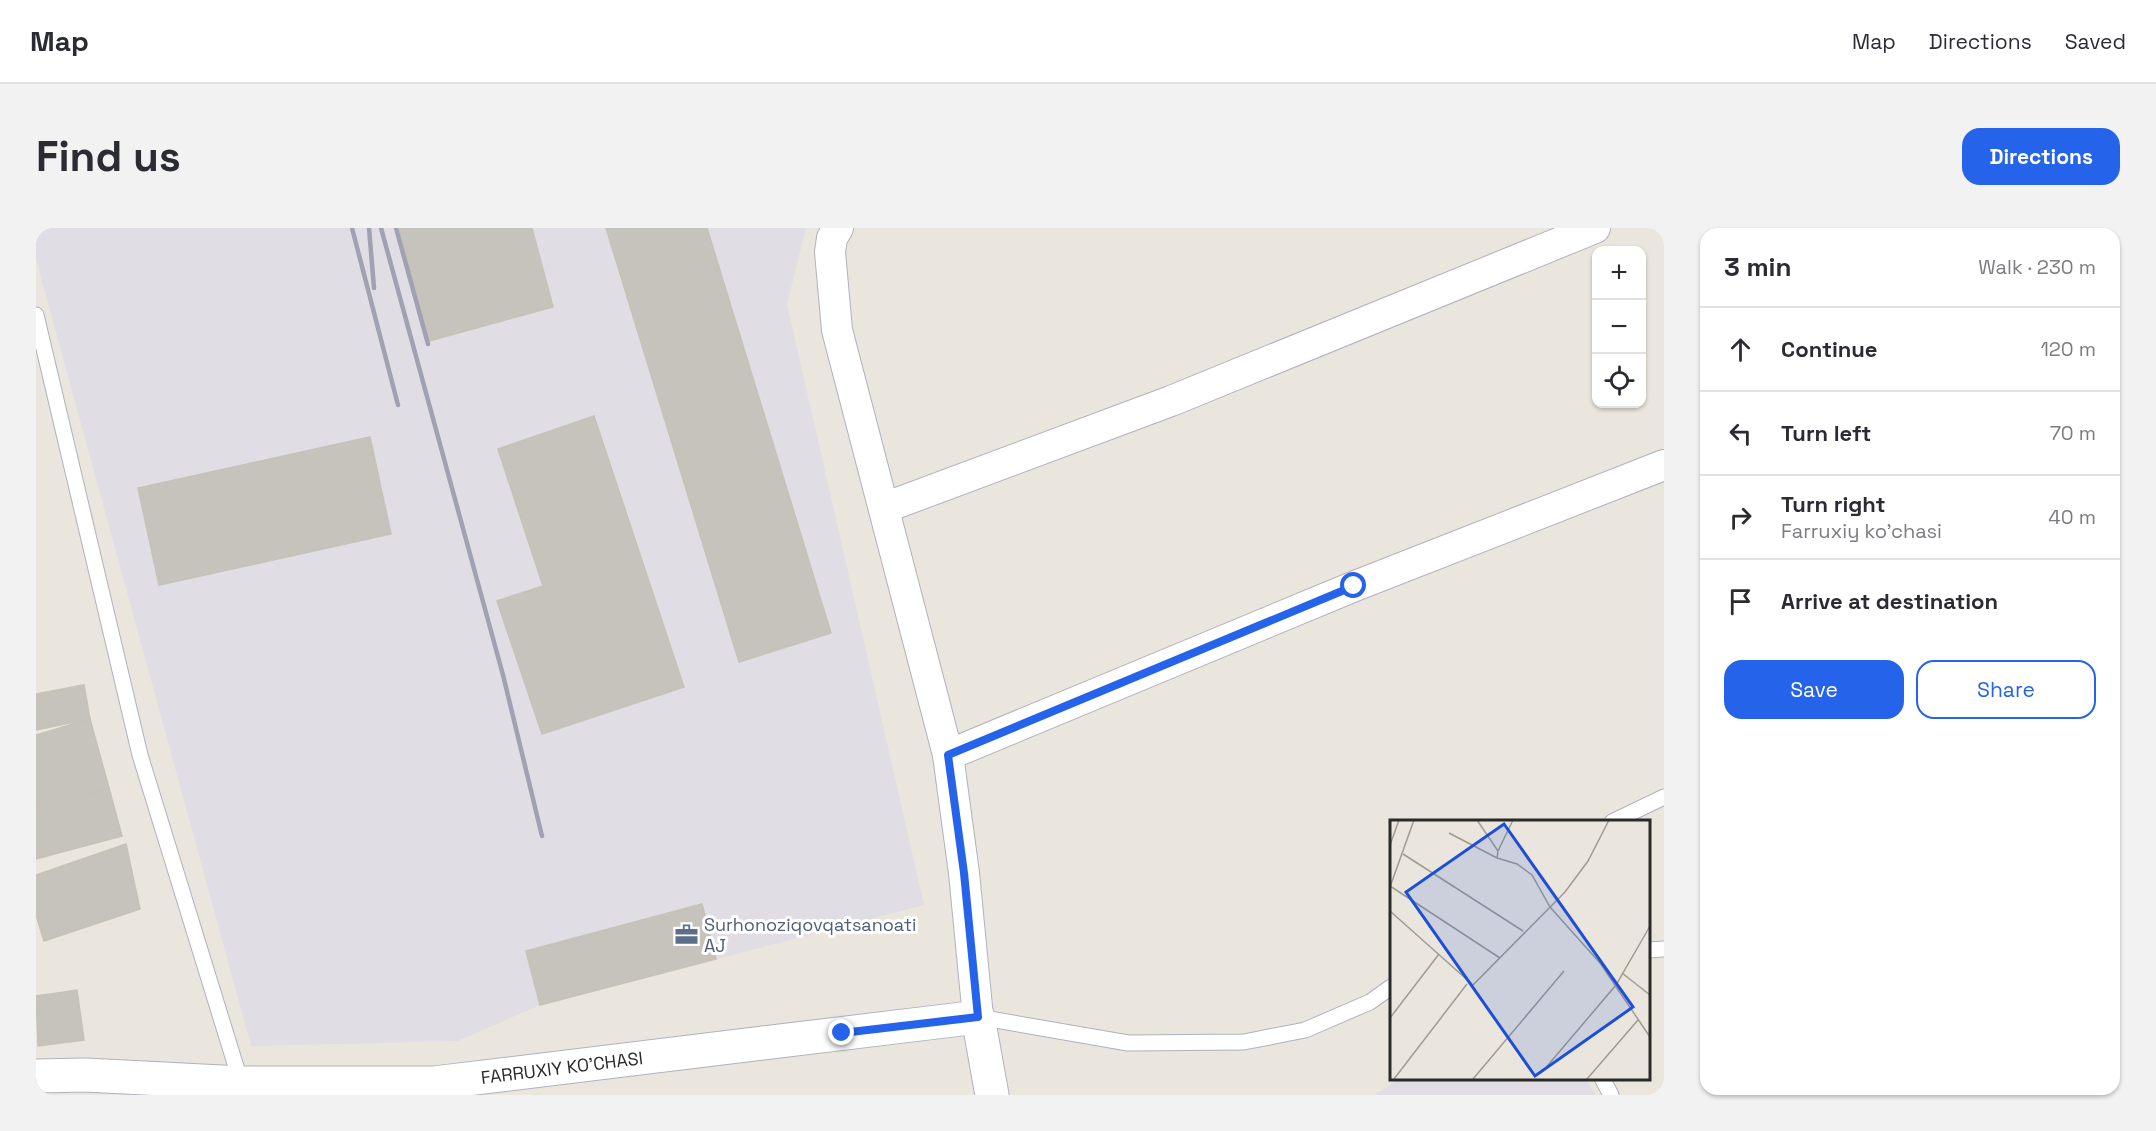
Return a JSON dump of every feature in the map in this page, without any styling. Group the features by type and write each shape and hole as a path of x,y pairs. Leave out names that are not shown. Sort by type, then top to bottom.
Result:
{"street":[{"path":"838,228 832,238 830,252 837,330 948,755 964,873 978,1017 992,1095"},
{"path":"884,508 1170,400 1594,228"},
{"path":"948,755 1354,586 1664,465"},
{"name":"FARRUXIY KO'CHASI","path":"36,1076 86,1076 244,1089 434,1083 978,1017"}],"lane":[{"path":"36,315 140,755 244,1089"},
{"path":"1616,820 1664,797"},
{"path":"1649,950 1664,949"},
{"path":"978,1017 1128,1043 1244,1042 1305,1030 1370,1002 1390,988"},
{"path":"1603,1080 1611,1095"}],"shaded area":[{"name":"Surhonoziqovqatsanoati AJ","path":"36,228 806,228 787,304 924,905 540,1005 458,1041 251,1046 36,259"},
{"path":"1398,1080 1587,1080 1596,1095 1374,1095"}],"building":[{"path":"399,228 532,228 553,307 429,341"},
{"path":"606,228 707,228 831,633 739,662"},
{"path":"594,416 684,687 542,734 497,601 543,586 498,449"},
{"path":"370,437 391,534 159,585 138,488"},
{"path":"84,685 90,719 36,730 36,694"},
{"path":"90,719 109,788 36,808 36,735"},
{"path":"109,788 122,836 36,859 36,808"},
{"path":"126,844 140,909 44,941 36,915 36,875"},
{"path":"702,904 716,959 540,1005 526,951"},
{"path":"77,990 84,1040 38,1046 36,996"}],"railway":[{"path":"352,228 398,405"},
{"path":"369,228 374,288"},
{"path":"381,228 503,675 542,836"},
{"path":"396,228 428,344"}],"place":[{"name":"Surhonoziqovqatsanoati AJ","path":"686,935"}],"route":[{"path":"842,1033 978,1017 964,873 948,755 1354,586"}]}
